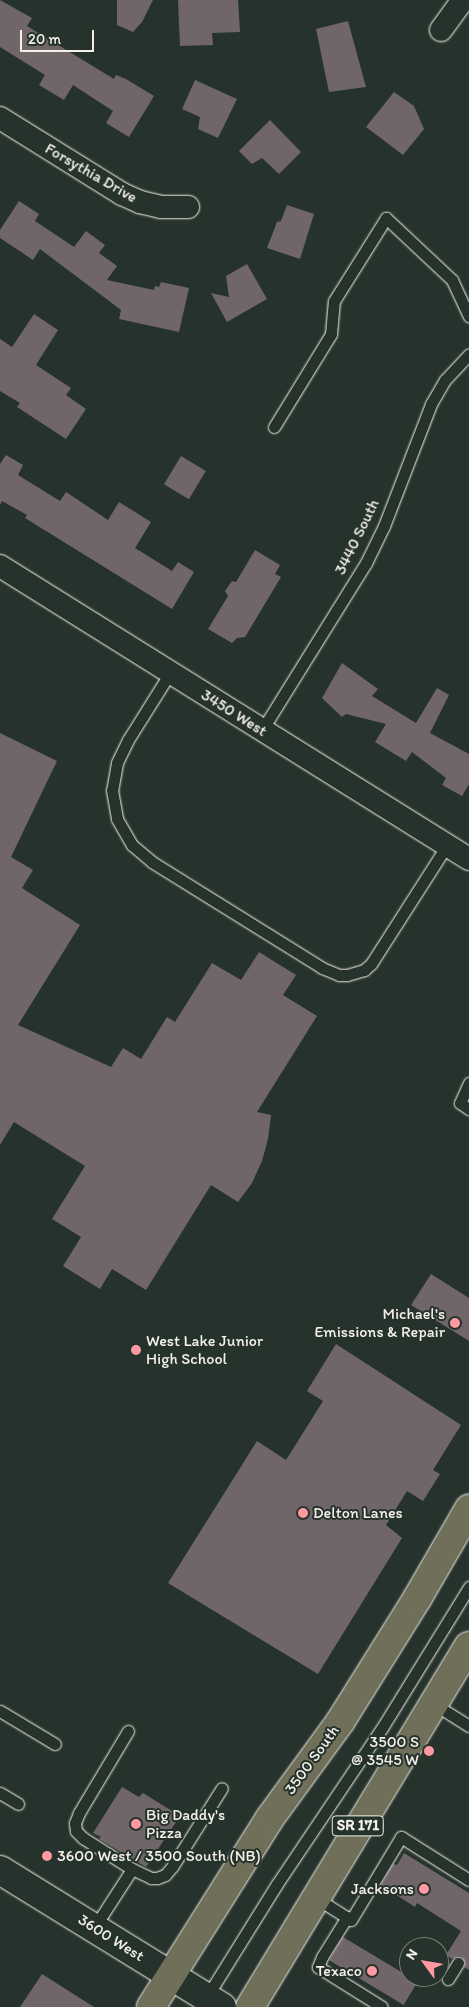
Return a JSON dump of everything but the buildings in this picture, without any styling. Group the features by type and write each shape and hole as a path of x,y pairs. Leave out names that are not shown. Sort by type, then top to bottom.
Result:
{"main road":[{"name":"3500 South","path":"151,2007 270,1818 340,1722 418,1597 469,1510"},
{"name":"SR 171","path":"250,2007 469,1646"}],"street":[{"path":"441,30 463,0"},
{"name":"Forsythia Drive","path":"0,118 128,197 161,207 188,207"},
{"name":"3450 West","path":"0,566 469,859"},
{"name":"3600 West","path":"0,1870 170,1975 210,2004"}],"lane":[{"path":"274,427 331,334 334,301 386,218 452,280 469,316"},
{"name":"3440 South","path":"262,730 366,563 384,526 431,404 446,380 469,354"},
{"path":"170,673 121,752 113,780 113,804 117,819 132,845 152,862 330,973 347,975 364,970 371,964 447,846"},
{"path":"469,1083 460,1103 469,1109"},
{"path":"210,2004 277,1884 382,1728 469,1587"},
{"path":"434,1704 469,1726"},
{"path":"0,1711 55,1744"},
{"path":"128,1731 79,1813 75,1823 76,1831 83,1838 132,1869 151,1878 165,1875 222,1788"},
{"path":"0,1793 18,1804"},
{"path":"382,2007 318,1968 322,1957 349,1919 401,1837 469,1880"},
{"path":"94,1928 132,1869"},
{"path":"315,1897 349,1919"},
{"path":"449,1978 458,1963"}],"place":[{"name":"Michael's Emissions & Repair","path":"455,1323"},
{"name":"West Lake Junior High School","path":"136,1350"},
{"name":"Delton Lanes","path":"303,1513"},
{"name":"3500 S @ 3545 W","path":"429,1751"},
{"name":"Big Daddy's Pizza","path":"136,1824"},
{"name":"3600 West / 3500 South (NB)","path":"47,1856"},
{"name":"Jacksons","path":"424,1889"},
{"name":"Texaco","path":"372,1971"}]}
